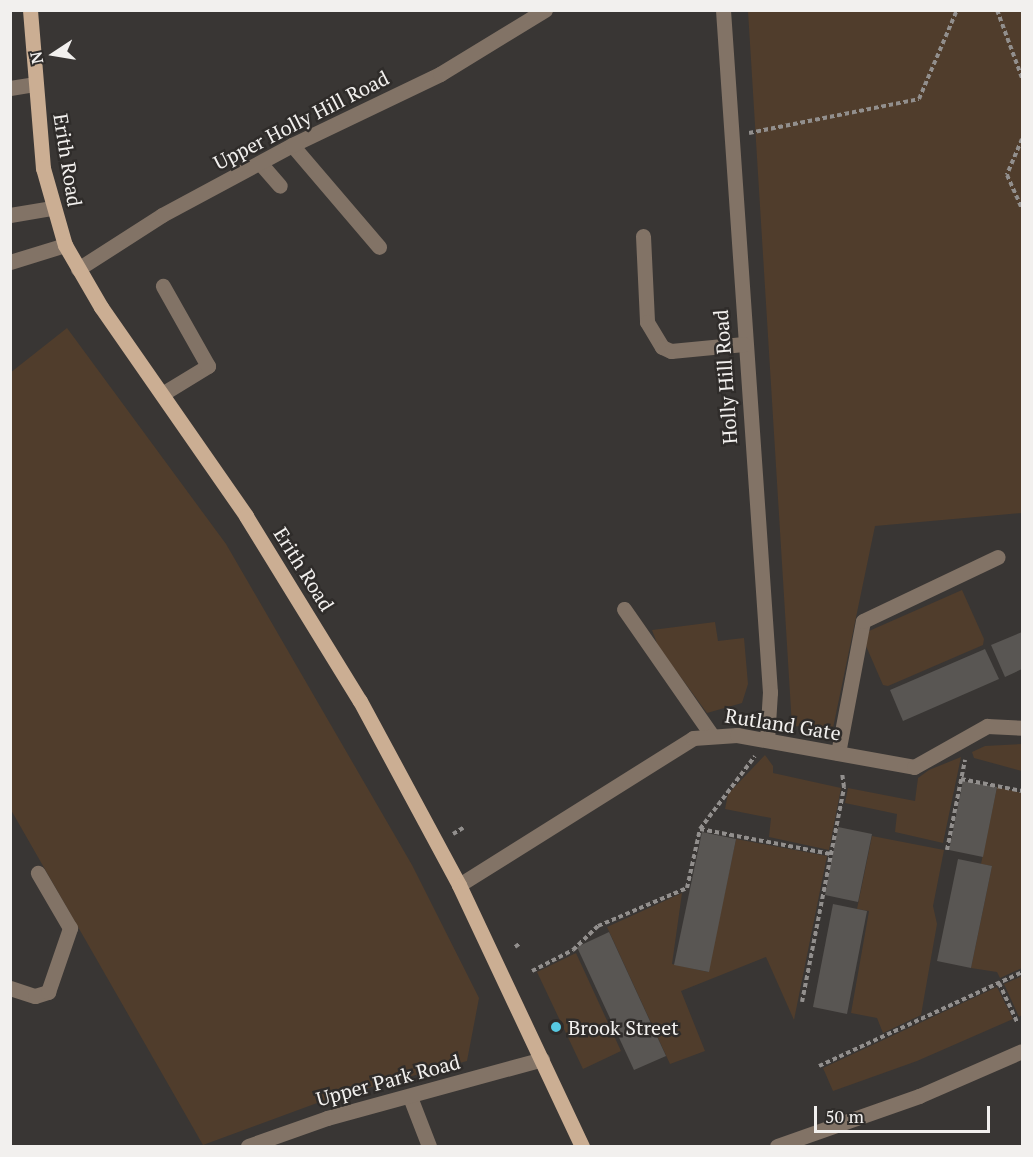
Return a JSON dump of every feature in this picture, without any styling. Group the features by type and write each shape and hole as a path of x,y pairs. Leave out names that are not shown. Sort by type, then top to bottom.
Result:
{"main road":[{"name":"Erith Road","path":"30,10 44,168 52,208 65,244 78,269 246,516 342,672 459,885 582,1146"}],"street":[{"name":"Upper Holly Hill Road","path":"78,269 162,215 292,145 440,74 545,10"},
{"name":"Holly Hill Road","path":"723,10 744,344 770,692 767,740"},
{"path":"10,88 36,84"},
{"path":"292,145 379,247"},
{"path":"260,163 280,186"},
{"path":"10,215 52,208"},
{"path":"643,236 648,322 662,347 671,351 744,344"},
{"path":"10,262 65,244"},
{"path":"162,393 208,366 163,286"},
{"path":"838,753 863,621 998,557"},
{"path":"624,609 711,734"},
{"name":"Rutland Gate","path":"459,885 677,744 711,734 767,740 914,767 970,738 987,726 1023,728"},
{"path":"10,988 35,996 48,992 70,928 38,873"},
{"path":"787,1145 919,1096 1023,1051"},
{"name":"Upper Park Road","path":"248,1146 327,1118 542,1059"},
{"path":"410,1097 429,1146"}],"path":[{"path":"731,136 919,99 957,10"},
{"path":"997,10 1023,78"},
{"path":"1023,139 1007,175 1023,208"},
{"path":"947,850 970,738"},
{"path":"532,971 573,950 598,926 687,888 700,829 767,740"},
{"path":"802,1002 844,787 838,753"},
{"path":"961,779 1023,791"},
{"path":"452,834 463,828"},
{"path":"700,829 831,854"},
{"path":"819,1066 1023,972"},
{"path":"999,983 1017,1022"}],"shaded area":[{"path":"748,11 1022,11 1022,513 875,526 833,728 792,726"},
{"path":"67,328 226,544 412,865 479,998 467,1061 328,1099 203,1145 11,810 10,373"},
{"path":"962,590 984,639 983,645 888,686 883,685 866,646 869,631"},
{"path":"715,622 718,641 744,638 748,684 742,703 707,713 658,646 652,630"},
{"path":"1022,744 1022,771 974,758 972,752 985,746"},
{"path":"765,755 773,766 773,773 841,788 829,850 769,837 771,818 725,809 728,794"},
{"path":"961,757 943,843 895,832 897,814 845,803 848,788 915,801 918,778 929,770"},
{"path":"997,787 1022,793 1022,968 1000,978 997,972 971,968 992,866 981,864"},
{"path":"872,836 944,850 933,906 937,924 921,1015 883,1033 877,1018 851,1013 869,911 857,909"},
{"path":"736,839 827,856 794,1020 766,957 681,991 705,1051 670,1064 607,927 682,893 672,964 708,972"},
{"path":"576,953 621,1051 583,1069 537,972"},
{"path":"1022,976 1022,1015 1019,1017 1004,984"},
{"path":"997,987 1013,1019 917,1061 833,1091 823,1068"}],"building":[{"path":"1022,632 1022,669 1005,677 991,645"},
{"path":"985,649 999,679 903,721 890,690"},
{"path":"963,781 997,787 983,857 949,850"},
{"path":"838,827 872,834 858,902 825,895"},
{"path":"702,832 736,839 709,972 674,965"},
{"path":"958,859 992,866 971,968 937,961"},
{"path":"833,904 867,911 847,1014 813,1007"},
{"path":"609,932 666,1056 634,1070 577,947"}],"place":[{"name":"Brook Street","path":"556,1027"}]}
